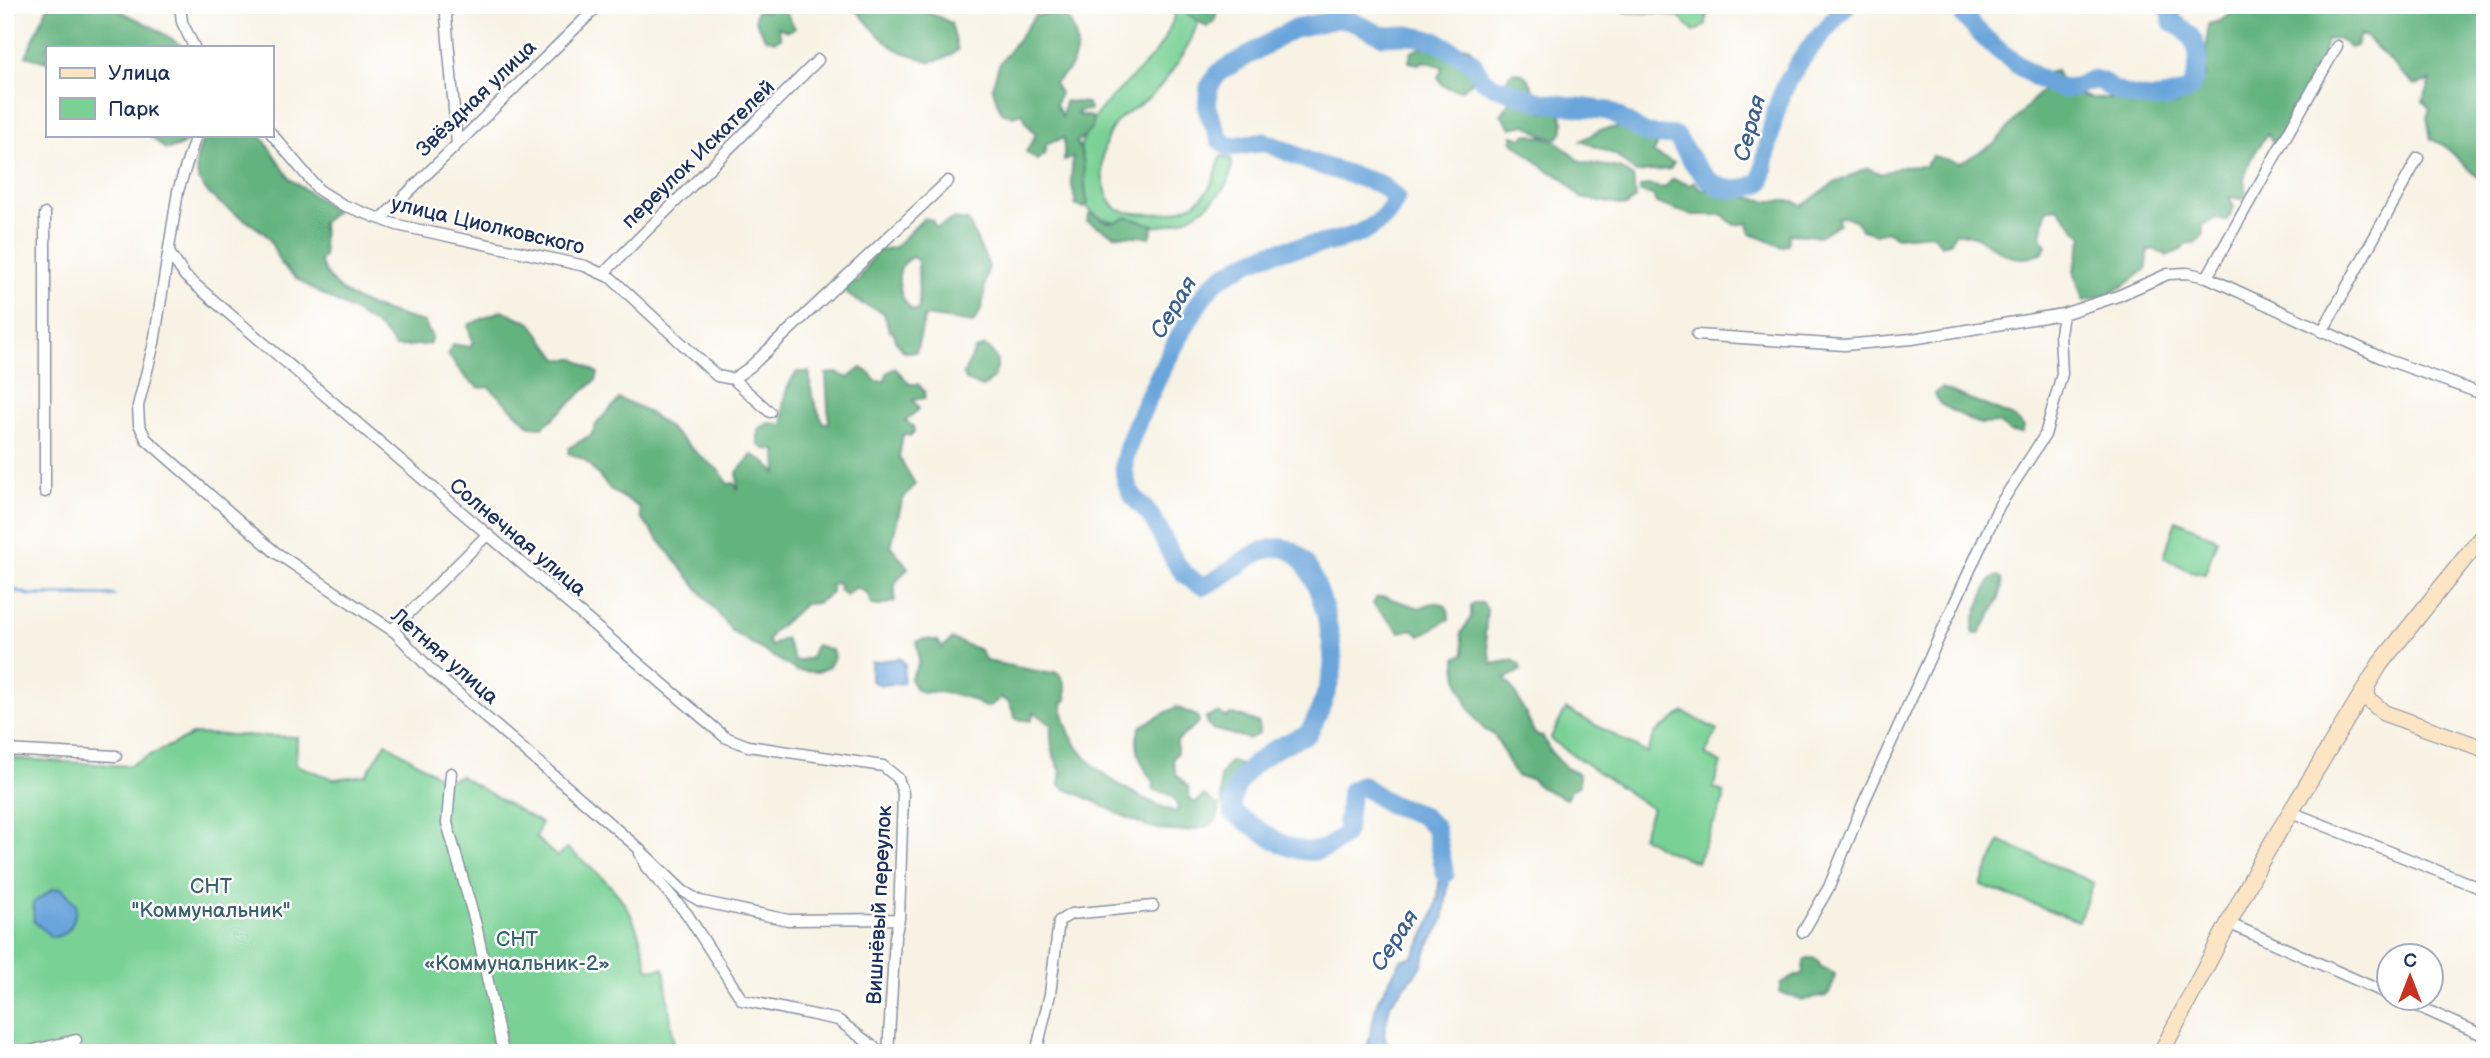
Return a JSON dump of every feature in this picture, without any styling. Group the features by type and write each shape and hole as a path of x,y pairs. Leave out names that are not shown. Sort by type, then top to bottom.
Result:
{"street":[{"path":"180,5 182,22 194,46"},
{"path":"444,5 457,144"},
{"name":"Звёздная улица","path":"381,219 599,5"},
{"path":"2207,277 2337,46"},
{"name":"переулок Искателей","path":"603,274 818,60"},
{"name":"улица Циолковского","path":"273,135 319,190 343,205 381,219 537,254 585,266 603,274 649,310 717,376 733,379 770,412"},
{"name":"Летняя улица","path":"195,136 178,191 154,343 138,406 139,424 146,439 275,552 392,630 432,671 637,847 683,891 700,901 788,920 899,919"},
{"path":"2322,332 2418,158"},
{"path":"733,379 750,367 948,181"},
{"path":"45,214 46,492"},
{"name":"Солнечная улица","path":"170,254 185,276 486,536 725,737 748,746 883,766"},
{"path":"1697,335 1844,345 1912,340 2063,314 2118,296 2168,274 2187,273 2207,277 2382,358 2485,395"},
{"path":"1803,932 1829,887 1863,804 1999,506 2045,435 2062,374 2063,314"},
{"path":"2161,1053 2228,923 2380,664 2485,533"},
{"path":"392,630 486,536"},
{"path":"2367,686 2367,698 2384,713 2485,749"},
{"path":"5,750 116,756"},
{"name":"Вишнёвый переулок","path":"883,766 898,778 903,793 899,919 895,937 888,1053"},
{"path":"451,773 447,824 477,925 503,1053"},
{"path":"2291,812 2485,890"},
{"path":"637,847 646,867 687,914 742,1000 838,1020 882,1053"},
{"path":"1036,1053 1050,994 1059,921 1071,914 1153,906"},
{"path":"2228,923 2374,987"},
{"path":"2429,1012 2485,1036"},
{"path":"21,1053 76,1040"}],"green space":[{"path":"772,5 782,5 795,28 788,31 778,27 781,38 775,41 765,38 755,20 756,11 768,11"},
{"path":"852,5 903,6 938,16 951,23 958,50 945,58 929,62 903,52 882,38"},
{"path":"1178,5 1202,5 1196,29 1179,60 1157,90 1120,119 1109,133 1102,168 1106,191 1118,210 1151,214 1174,211 1195,203 1212,182 1221,156 1231,159 1228,181 1222,191 1203,208 1171,224 1137,226 1109,220 1098,216 1084,201 1079,173 1080,150 1086,131 1097,114 1161,44"},
{"path":"1212,5 1217,11 1215,21 1207,27 1177,7 1165,6"},
{"path":"1620,5 1707,5 1706,25 1694,32 1679,17 1662,13 1625,12"},
{"path":"2242,5 2485,5 2485,181 2470,171 2447,148 2431,139 2427,117 2430,109 2423,101 2431,81 2414,85 2366,37 2360,35 2356,46 2350,48 2337,38 2327,40 2320,67 2310,72 2302,101 2293,104 2280,139 2273,142 2267,133 2251,159 2244,179 2246,194 2242,199 2229,197 2234,207 2227,221 2216,219 2202,225 2204,235 2195,244 2187,243 2181,250 2167,256 2156,250 2148,250 2147,268 2133,279 2101,297 2083,301 2074,271 2083,236 2057,208 2046,210 2041,236 2046,246 2043,253 2028,258 2016,258 1968,234 1955,233 1950,243 1941,245 1933,234 1896,237 1886,231 1876,234 1861,230 1857,221 1845,216 1838,218 1839,224 1819,236 1789,234 1788,244 1782,247 1750,233 1748,223 1734,225 1723,215 1691,215 1656,203 1653,195 1640,192 1640,187 1648,185 1664,188 1673,179 1690,185 1694,182 1701,189 1769,201 1794,201 1802,206 1834,183 1868,168 1881,174 1899,167 1925,166 1933,156 1960,163 1995,143 2039,93 2046,90 2041,80 2046,73 2056,71 2066,91 2091,98 2140,101 2156,106 2177,105 2187,98 2183,86 2186,82 2198,86 2206,76 2208,24 2220,21"},
{"path":"48,6 110,6 155,28 182,46 46,46 46,62 26,56"},
{"path":"1064,13 1070,22 1076,50 1070,68 1054,83 1060,93 1056,104 1062,117 1065,101 1087,103 1090,110 1079,111 1077,114 1092,117 1093,122 1091,129 1077,142 1084,165 1088,204 1084,208 1076,205 1071,181 1073,157 1064,161 1064,138 1046,144 1045,154 1037,160 1026,152 1036,134 1026,123 1023,113 1012,116 1001,112 992,87 999,65 1035,16"},
{"path":"1444,42 1456,47 1468,46 1477,57 1476,80 1462,90 1450,89 1442,84 1438,77 1443,67 1425,61 1418,64 1409,62 1411,52"},
{"path":"1517,72 1529,80 1537,102 1546,106 1544,112 1559,111 1564,121 1562,133 1558,138 1542,135 1527,125 1511,128 1501,115 1509,103 1506,94 1512,90 1506,81 1511,73"},
{"path":"1624,126 1634,131 1637,138 1651,138 1657,146 1653,153 1674,163 1670,169 1636,173 1616,155 1581,141 1600,130"},
{"path":"1527,134 1555,140 1581,162 1619,168 1633,177 1635,199 1626,206 1581,198 1563,178 1547,170 1512,141 1512,136 1522,138"},
{"path":"150,136 189,136 180,146 165,149"},
{"path":"204,136 262,136 290,179 336,211 322,223 324,256 320,261 327,275 350,296 364,303 424,322 432,337 429,344 395,347 386,334 373,324 294,277 280,262 267,236 213,198 204,188 198,178 198,154"},
{"path":"1090,213 1108,222 1126,217 1154,225 1150,237 1114,235 1087,221"},
{"path":"924,218 932,220 936,228 953,219 968,221 989,266 983,302 973,323 925,316 916,352 904,352 895,340 895,334 889,330 884,313 858,301 844,290 848,282 858,281 876,251 895,247","holes":["912,257 918,261 919,309 913,311 904,299 899,275 905,262"]},
{"path":"502,310 531,323 558,359 575,359 598,373 596,380 543,427 530,426 489,387 480,388 466,378 448,355 453,344 470,347 473,343 468,325"},
{"path":"984,346 994,355 997,366 993,378 982,387 967,381 963,375 975,350"},
{"path":"861,368 870,373 875,381 885,381 887,373 895,368 910,384 918,384 925,392 925,398 913,400 919,409 905,421 913,426 914,432 910,436 903,434 899,457 915,484 902,501 891,546 908,568 895,583 895,601 880,606 871,605 868,594 856,587 846,595 839,590 839,584 830,584 832,593 817,603 805,604 773,632 768,641 771,646 785,638 795,661 811,658 816,645 832,650 834,657 829,667 818,672 797,671 733,632 641,518 639,507 612,491 585,460 568,453 569,448 592,434 600,420 619,399 642,409 663,423 719,471 727,484 734,483 738,490 737,472 752,455 763,460 777,474 776,450 765,449 758,444 758,429 769,423 784,425 785,397 797,372 809,372 812,396 823,423 829,423 826,374 837,373 848,378"},
{"path":"1942,388 2012,416 2024,427 2022,433 2010,432 1998,423 1980,424 1940,404 1935,394"},
{"path":"2176,520 2217,539 2205,574 2190,571 2164,557"},
{"path":"1998,576 2002,579 2002,586 1998,600 1979,634 1974,634 1974,623 1982,598 1992,578"},
{"path":"1385,597 1420,608 1430,604 1444,604 1449,619 1420,636 1412,629 1400,632 1373,604 1376,598"},
{"path":"1474,603 1482,603 1487,609 1485,634 1492,664 1512,660 1519,664 1521,670 1505,679 1535,734 1543,737 1550,751 1566,768 1579,774 1579,786 1572,789 1566,799 1539,787 1532,779 1518,777 1494,735 1478,723 1468,705 1458,676 1456,658 1464,654 1461,633 1471,617 1471,606"},
{"path":"952,639 980,650 986,661 1047,673 1057,672 1066,688 1066,700 1062,703 1066,724 1074,742 1086,758 1101,772 1137,795 1175,812 1178,809 1175,800 1166,793 1153,789 1154,784 1137,749 1138,734 1141,726 1176,707 1197,716 1199,722 1177,741 1177,753 1173,759 1176,774 1188,787 1189,798 1195,803 1204,795 1219,806 1217,818 1213,823 1201,828 1165,830 1131,820 1065,789 1059,784 1061,771 1052,749 1051,725 1034,712 1031,721 1016,719 1009,702 1001,698 988,707 958,695 924,693 916,689 910,679 919,663 917,641 938,641 942,648"},
{"path":"1566,709 1647,753 1655,733 1684,712 1717,730 1705,755 1721,763 1713,788 1723,792 1724,799 1697,862 1664,850 1642,836 1652,809 1550,739"},
{"path":"1218,713 1226,717 1231,714 1259,723 1259,734 1249,739 1212,729 1207,724 1206,717"},
{"name":"СНТ \"Коммунальник\"","path":"194,734 297,737 296,765 334,779 366,775 386,743 446,781 460,776 541,823 536,838 557,857 567,848 611,887 630,913 648,970 664,968 675,1053 5,1053 5,758 128,766"},
{"path":"1233,761 1243,767 1239,775 1240,798 1233,805 1222,805 1220,777 1228,763"},
{"path":"2000,841 2094,883 2078,921 1981,885"},
{"path":"1809,958 1817,959 1821,967 1835,974 1832,989 1826,996 1803,1000 1779,992 1781,983 1803,973 1804,961"}],"water":[{"path":"900,658 905,664 903,683 881,685 871,681 871,662"},
{"path":"1444,848 1449,879 1443,921 1429,944 1421,967 1390,1004 1384,1034 1390,1053 1366,1053 1377,1002 1401,960 1413,956 1432,917 1439,892 1438,865 1434,849"},
{"path":"62,888 76,904 75,916 67,931 51,937 34,921 33,903 53,889"}],"waterway":[{"name":"Серая","path":"1445,874 1435,827 1421,815 1387,803 1362,785 1351,791 1346,832 1332,845 1318,850 1303,851 1288,846 1233,813 1237,785 1245,773 1269,753 1308,734 1320,709 1333,663 1330,634 1320,596 1305,563 1295,553 1283,548 1261,551 1203,586 1191,580 1175,562 1152,518 1127,485 1124,467 1134,431 1172,350 1210,287 1232,271 1266,255 1360,233 1375,225 1387,213 1396,198 1380,184 1313,163 1265,142 1229,147 1220,140 1207,109 1209,87 1219,72 1295,28 1347,19 1383,36 1408,35 1436,41 1473,63 1482,79 1493,86 1541,102 1609,111 1646,134 1676,136 1700,171 1720,187 1732,190 1761,182 1776,110 1785,87 1813,44 1847,5"},
{"name":"Серая","path":"1957,5 1989,42 2038,78 2065,89 2095,80 2111,89 2142,98 2162,98 2181,93 2190,89 2194,79 2197,51 2189,35 2172,22 2170,5"},
{"path":"5,587 29,595 114,595"}],"park label":[{"name":"СНТ «Коммунальник-2»","path":"517,951"}]}
